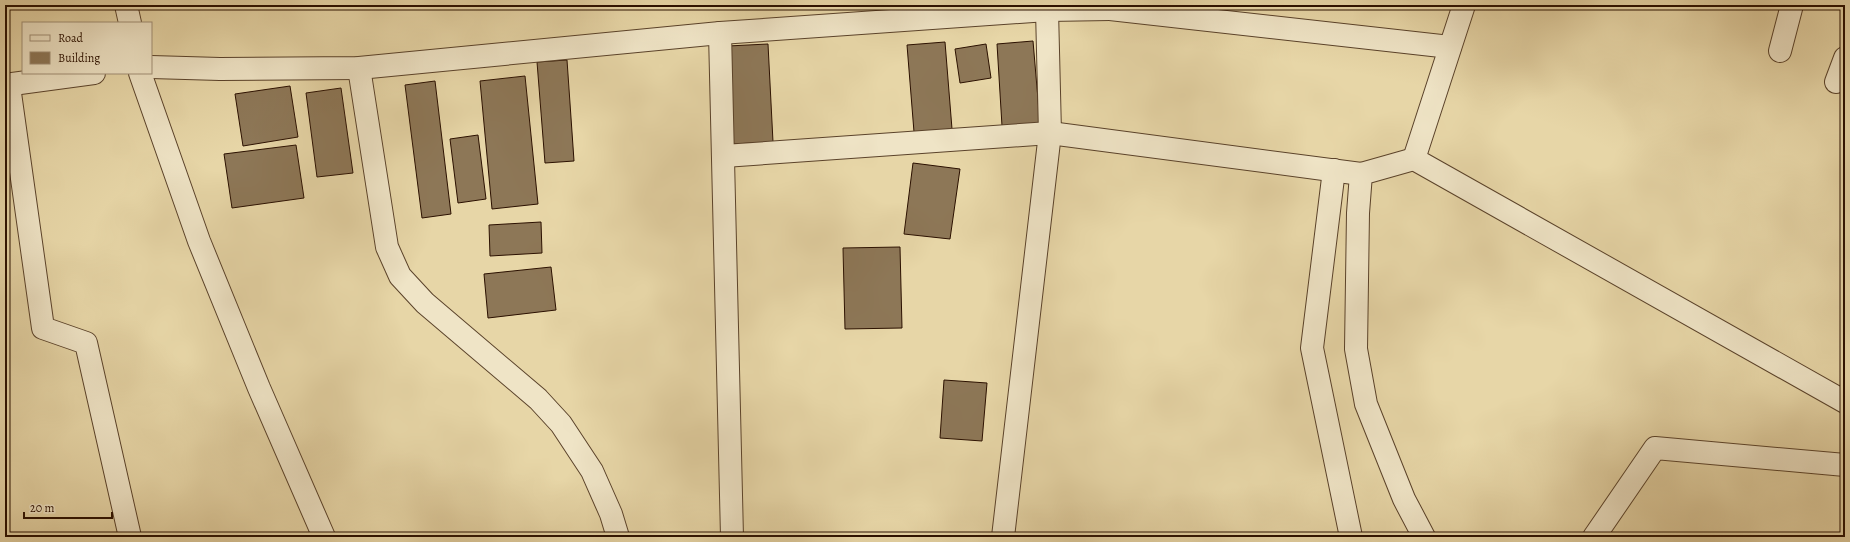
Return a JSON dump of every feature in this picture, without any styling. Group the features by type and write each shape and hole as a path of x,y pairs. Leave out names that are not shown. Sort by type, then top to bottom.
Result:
{"street":[{"path":"126,5 130,22"},
{"path":"1414,159 1464,5"},
{"path":"1780,51 1792,5"},
{"path":"152,67 220,69 359,68 720,33 1110,7 1450,47"},
{"path":"1003,537 1050,133 1047,10"},
{"path":"720,33 732,537"},
{"path":"1836,82 1845,58"},
{"path":"359,68 387,247 400,276 425,303 538,399 561,424 592,471 611,514 618,537"},
{"path":"87,74 7,85 43,328 86,343 130,537"},
{"path":"140,74 199,241 262,395 324,537"},
{"path":"724,156 1050,133 1361,174 1414,159 1845,402"},
{"path":"1334,170 1312,348 1351,537"},
{"path":"1361,174 1358,213 1356,349 1366,404 1404,499 1424,537"},
{"path":"1594,537 1655,448 1845,465"}],"building":[{"path":"1033,41 1040,123 1002,126 997,44"},
{"path":"945,42 952,129 914,132 907,45"},
{"path":"768,44 773,142 733,144 728,46"},
{"path":"986,44 991,78 960,83 955,49"},
{"path":"567,60 574,161 545,163 537,62"},
{"path":"525,76 538,204 492,209 480,81"},
{"path":"435,81 451,214 422,218 405,85"},
{"path":"290,86 298,137 243,146 235,94"},
{"path":"341,88 353,173 317,177 306,93"},
{"path":"478,135 486,199 458,203 450,139"},
{"path":"296,145 304,198 232,208 224,154"},
{"path":"913,163 960,169 950,239 904,234"},
{"path":"541,222 542,253 490,256 489,225"},
{"path":"900,247 902,328 845,329 843,248"},
{"path":"551,267 556,310 488,318 484,274"},
{"path":"944,380 987,383 982,441 940,438"}]}
